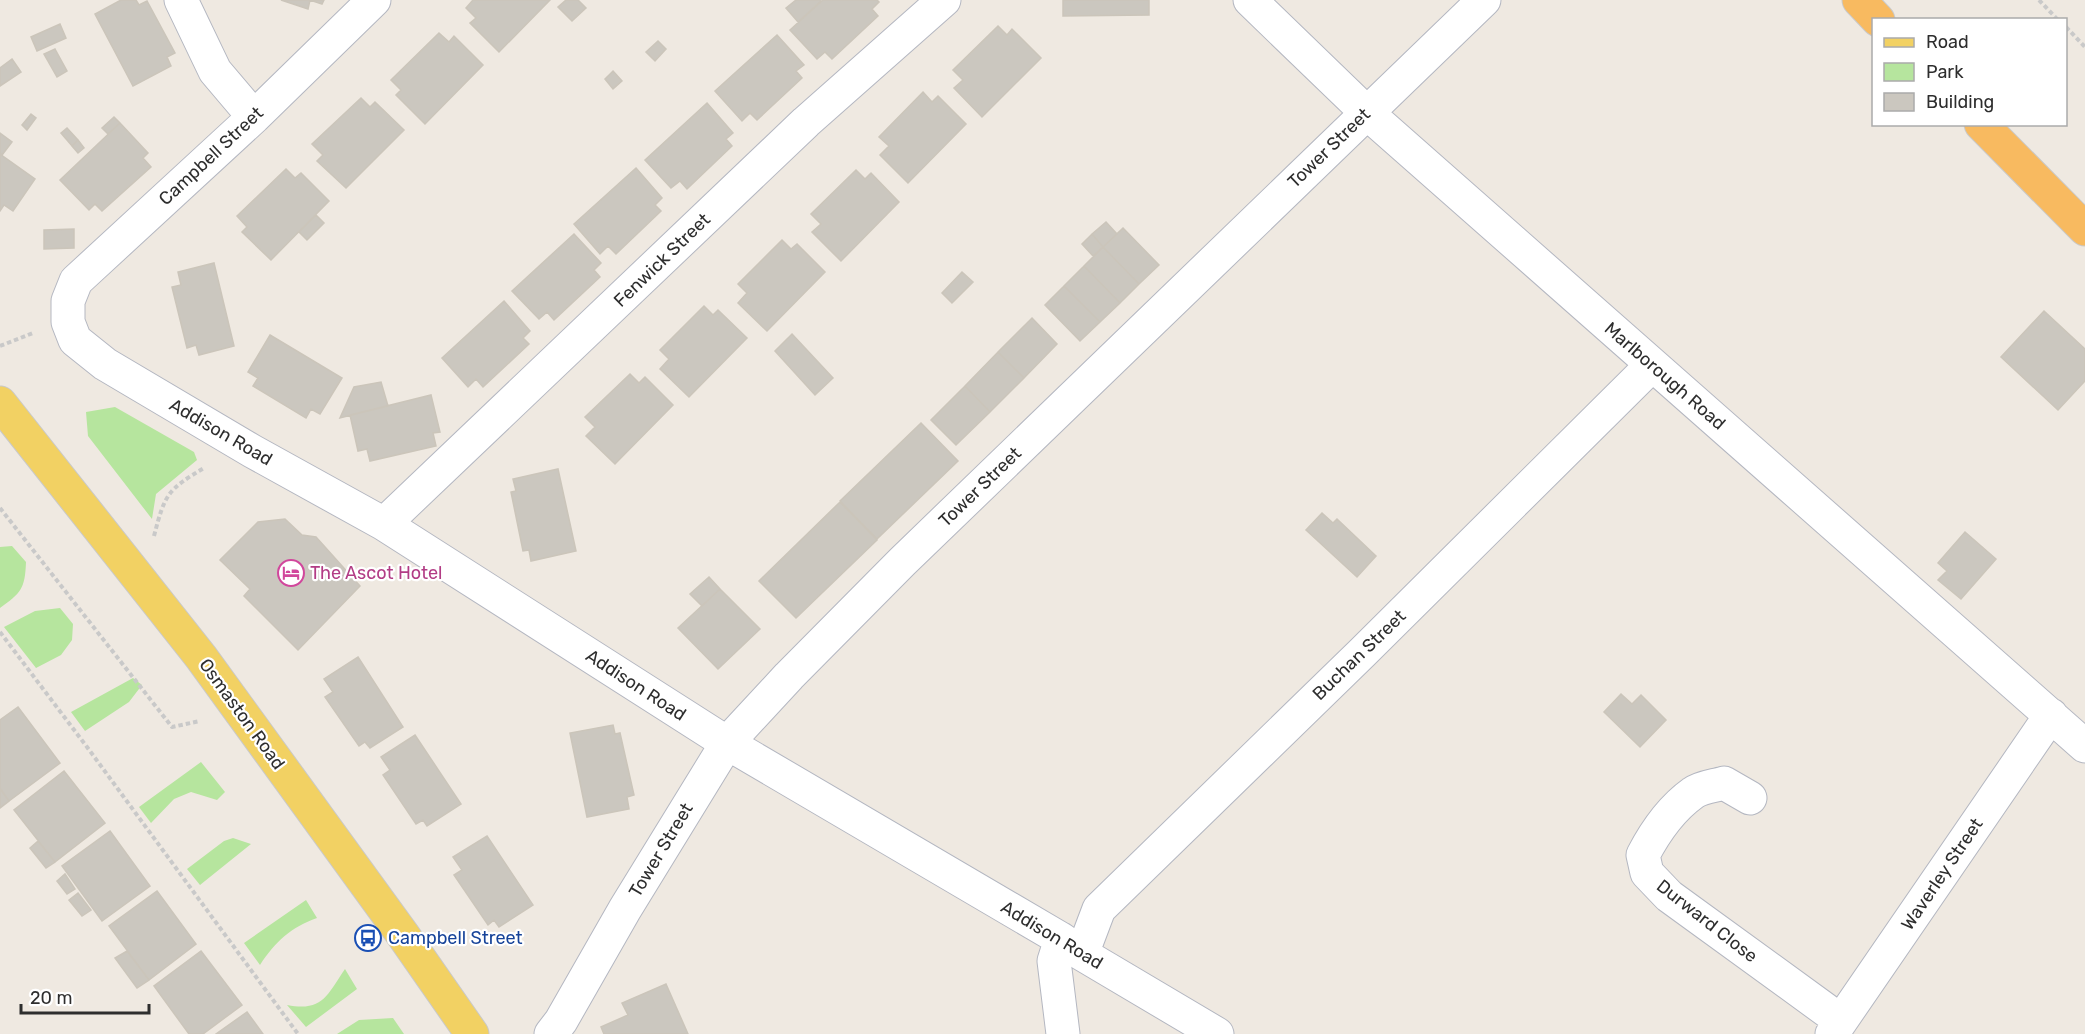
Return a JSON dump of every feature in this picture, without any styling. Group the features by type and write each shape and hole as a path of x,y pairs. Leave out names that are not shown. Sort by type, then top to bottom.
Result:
{"highway":[{"path":"1859,0 1876,18"},
{"path":"1982,126 2085,229"}],"main road":[{"name":"Osmaston Road","path":"0,403 194,648 472,1034"}],"street":[{"path":"181,0 215,71 254,117"},
{"name":"Campbell Street","path":"54,326 76,281 254,117 374,0"},
{"name":"Fenwick Street","path":"384,524 806,122 944,0"},
{"name":"Marlborough Road","path":"1250,0 1366,112 2085,746"},
{"name":"Tower Street","path":"551,1034 561,1021 625,909 727,743 789,676 902,562 1484,0"},
{"name":"Addison Road","path":"54,326 105,364 252,451 384,524 727,743 1217,1034"},
{"name":"Buchan Street","path":"1063,1034 1054,961 1072,946 1100,909 1652,365"},
{"name":"Waverley Street","path":"1837,1027 2051,715"},
{"name":"Durward Close","path":"1750,798 1724,783 1695,792 1654,834 1643,855 1647,873 1669,896 1837,1027"}],"path":[{"path":"2039,0 2056,18"},
{"path":"2067,28 2085,47"},
{"path":"0,346 54,326"},
{"path":"142,582 164,499 178,483 214,462 252,451"},
{"path":"0,508 172,727 242,713"},
{"path":"0,632 298,1034"}],"green space":[{"path":"115,407 194,452 197,460 156,494 152,519 88,436 86,412"},
{"path":"12,546 26,562 23,584 17,594 0,608 0,547"},
{"path":"60,608 73,624 72,640 61,655 36,668 4,627 35,611"},
{"path":"133,678 142,685 129,702 85,731 71,712"},
{"path":"201,762 225,792 217,800 191,792 174,799 151,823 139,807"},
{"path":"233,838 251,844 200,885 187,869 224,841"},
{"path":"306,900 317,918 284,936 260,965 244,943"},
{"path":"345,969 357,989 306,1027 287,1005 299,1007 316,1004 328,994"},
{"path":"393,1018 404,1034 337,1034 359,1020"}],"building":[{"path":"121,0 136,0 139,5 147,1 175,53 167,57 171,66 133,86 95,14"},
{"path":"281,0 310,0 308,9"},
{"path":"310,0 324,0 322,4"},
{"path":"473,0 550,0 499,52 470,23 476,18 466,8"},
{"path":"566,0 578,0 586,8 572,21 558,7"},
{"path":"796,0 821,1 798,22 786,8"},
{"path":"823,0 877,0 879,2 872,9 878,16 832,59 825,52 817,59 790,30"},
{"path":"1063,0 1149,0 1149,15 1063,16"},
{"path":"60,24 66,38 37,51 31,37"},
{"path":"998,26 1007,35 1012,29 1041,58 982,117 954,88 963,80 953,70"},
{"path":"439,33 449,42 454,36 483,65 425,124 396,95 401,90 391,80"},
{"path":"777,35 804,65 796,71 802,78 757,120 750,113 742,121 715,91"},
{"path":"658,41 666,49 655,61 646,52"},
{"path":"55,49 67,71 57,77 44,54"},
{"path":"12,59 21,72 0,86 0,68"},
{"path":"613,71 622,81 613,89 605,79"},
{"path":"923,92 932,102 938,96 966,124 908,183 880,155 889,146 879,137"},
{"path":"361,98 370,107 375,102 404,130 346,188 317,161 323,155 312,144"},
{"path":"707,103 733,133 726,139 732,146 687,189 680,181 671,188 645,160"},
{"path":"31,114 36,118 27,130 22,125"},
{"path":"114,117 120,123 108,134 102,128"},
{"path":"120,123 148,153 143,158 151,167 102,211 95,204 89,210 60,180"},
{"path":"67,128 78,140 72,146 61,133"},
{"path":"0,133 12,142 2,155 0,153"},
{"path":"78,140 84,148 78,153 72,146"},
{"path":"0,154 35,179 13,211 4,205 0,211"},
{"path":"636,168 662,198 655,205 661,211 616,254 608,246 600,254 574,224"},
{"path":"286,169 295,178 301,173 329,201 271,260 242,232 247,227 237,216"},
{"path":"856,170 865,179 871,173 899,202 841,261 812,232 821,224 811,214"},
{"path":"316,215 324,223 307,240 299,232"},
{"path":"1106,222 1117,234 1103,247 1092,234"},
{"path":"1123,228 1159,265 1139,284 1103,247"},
{"path":"74,229 74,248 44,249 44,230"},
{"path":"574,234 601,263 594,270 600,277 554,320 547,312 539,319 512,291"},
{"path":"1092,234 1103,247 1093,256 1082,244"},
{"path":"782,240 791,249 797,244 825,272 767,331 738,303 747,293 738,284"},
{"path":"1103,247 1139,284 1120,303 1084,266"},
{"path":"214,263 234,346 199,355 196,345 187,348 172,287 181,285 178,272"},
{"path":"1084,266 1120,303 1100,322 1064,286"},
{"path":"962,272 973,282 952,303 942,293"},
{"path":"1064,286 1100,322 1080,341 1045,305"},
{"path":"504,301 530,331 523,338 529,344 483,387 476,379 468,387 442,358"},
{"path":"704,306 713,315 718,310 747,338 689,397 660,369 669,359 660,350"},
{"path":"2044,311 2085,349 2085,381 2058,410 2001,357"},
{"path":"1032,318 1057,344 1024,378 998,352"},
{"path":"792,334 833,378 815,395 775,351"},
{"path":"270,335 342,378 320,414 311,409 306,418 253,386 258,378 248,372"},
{"path":"998,352 1024,378 990,412 965,386"},
{"path":"630,374 639,383 645,377 673,405 615,464 586,436 595,427 585,417"},
{"path":"381,382 388,406 340,418 354,387"},
{"path":"965,386 990,412 956,445 931,420"},
{"path":"431,395 440,432 433,433 436,446 370,461 367,449 358,451 350,415"},
{"path":"921,423 958,461 877,539 840,501"},
{"path":"558,469 576,551 531,561 529,550 523,551 511,492 516,491 513,479"},
{"path":"840,502 877,540 796,618 759,581"},
{"path":"1322,513 1333,523 1337,519 1376,556 1357,577 1306,530"},
{"name":"The Ascot Hotel","path":"285,519 302,535 316,537 360,586 298,650 244,596 250,589 220,560 258,522"},
{"path":"1965,532 1996,559 1961,599 1938,580 1947,571 1938,563"},
{"path":"709,577 720,589 702,606 690,594"},
{"path":"720,589 760,629 718,669 678,628"},
{"path":"358,657 403,727 370,748 365,742 359,746 325,697 333,692 324,679"},
{"path":"1621,694 1632,704 1641,695 1666,720 1640,747 1604,712"},
{"path":"18,707 60,763 9,801 0,788 0,720"},
{"path":"613,725 615,734 620,733 634,795 627,797 629,809 587,817 570,733"},
{"path":"415,735 461,804 427,826 423,820 416,824 383,775 390,770 381,757"},
{"path":"64,771 105,823 55,862 14,810"},
{"path":"0,789 9,801 0,808"},
{"path":"110,831 150,886 102,921 62,866"},
{"path":"487,836 533,905 499,927 494,920 488,925 454,875 462,870 453,857"},
{"path":"38,841 55,862 46,868 30,848"},
{"path":"65,874 75,889 67,894 57,881"},
{"path":"157,891 196,944 149,980 109,926"},
{"path":"78,893 91,910 82,916 69,900"},
{"path":"127,951 149,980 137,988 115,958"},
{"path":"201,951 242,1005 203,1034 189,1034 154,986"},
{"path":"666,984 688,1034 604,1034 601,1027 628,1015 622,1003"},
{"path":"247,1012 263,1034 216,1034"}],"place":[{"name":"The Ascot Hotel","path":"291,573"},
{"name":"Campbell Street","path":"368,938"}]}
